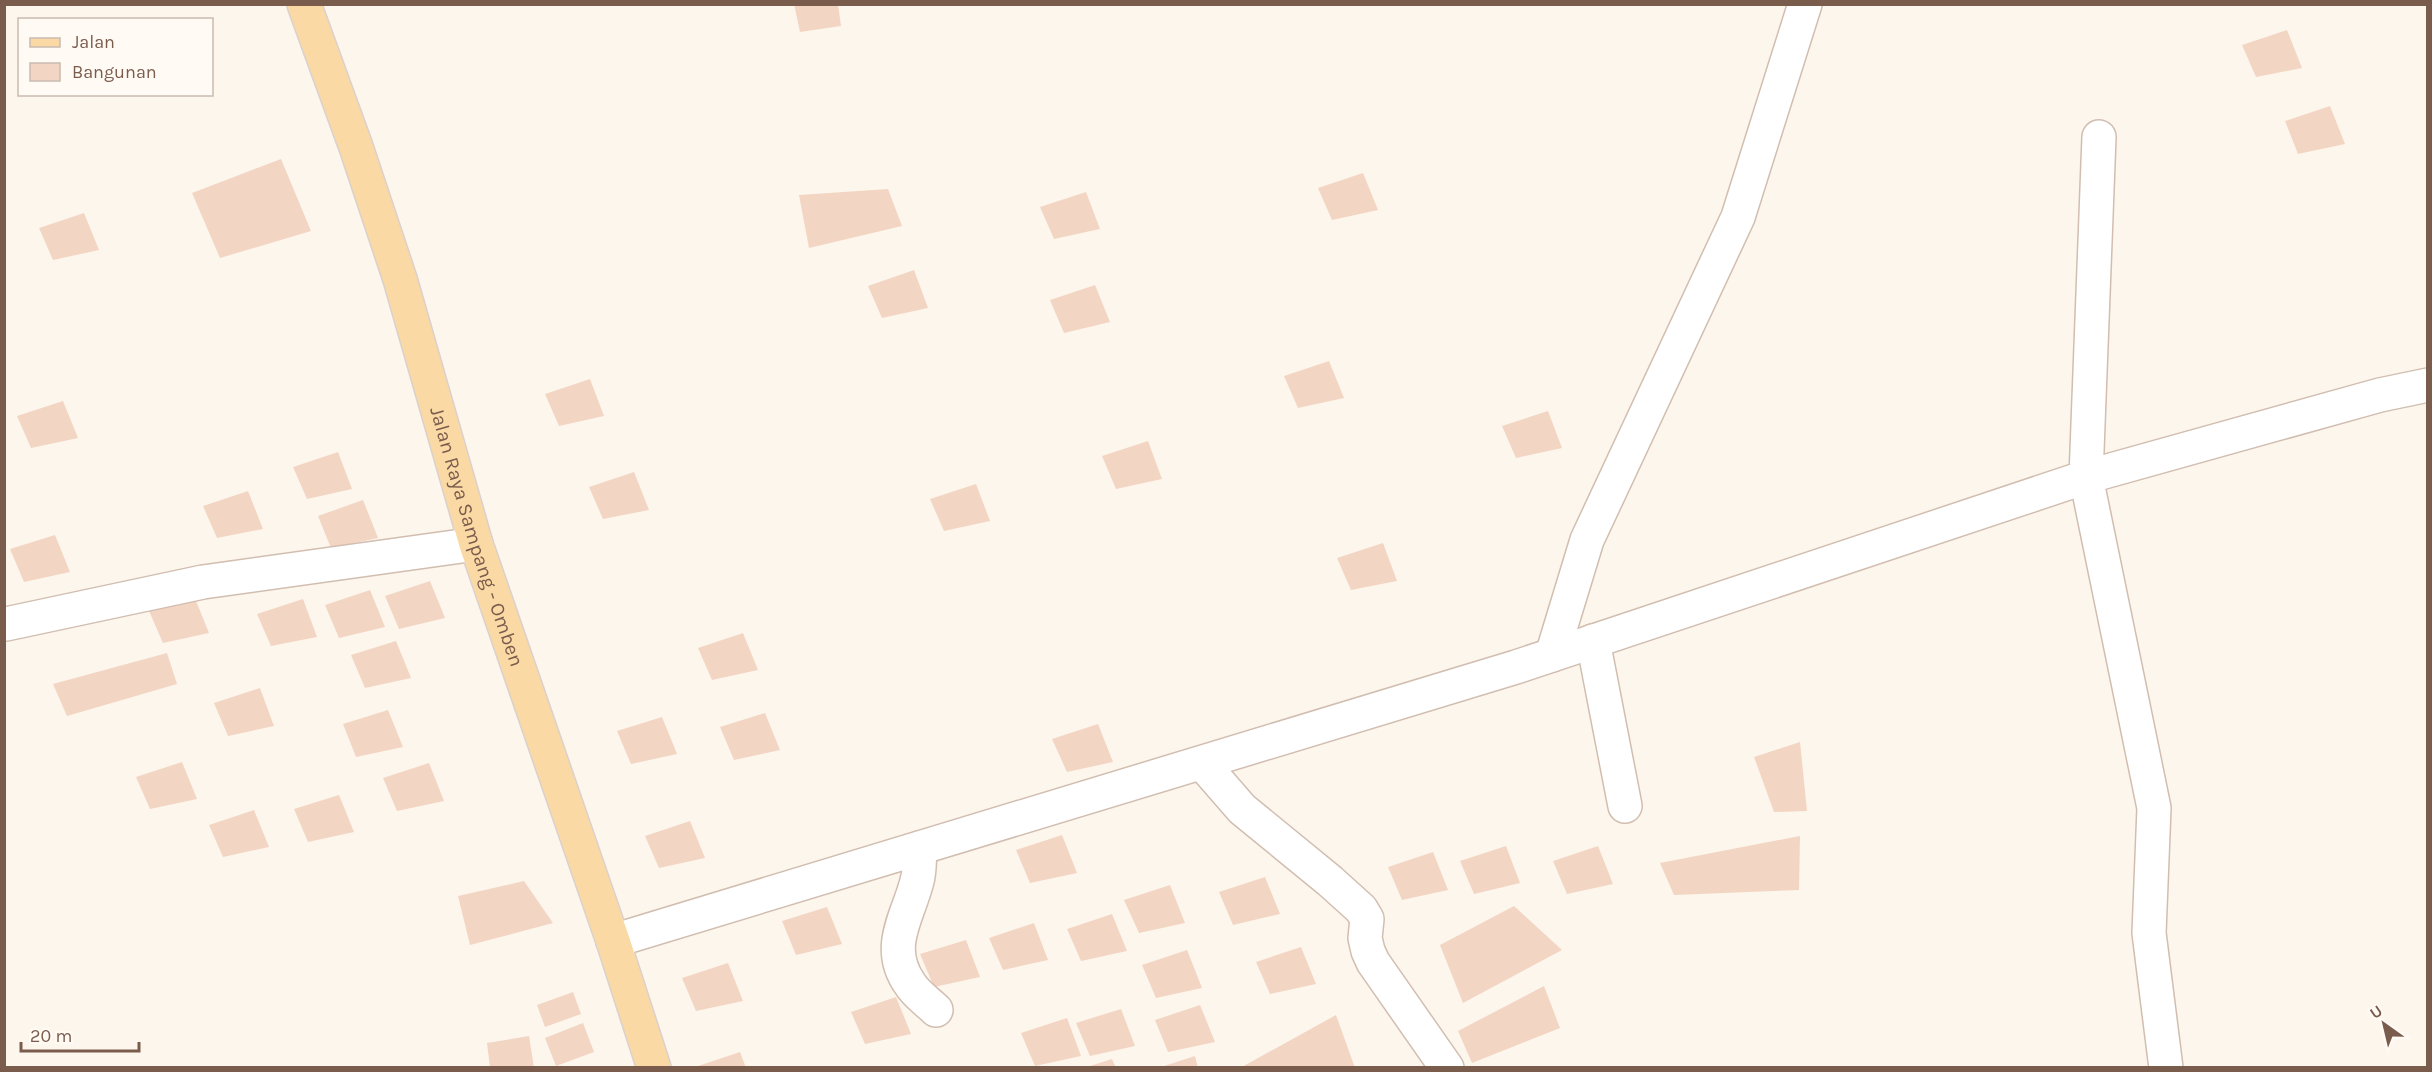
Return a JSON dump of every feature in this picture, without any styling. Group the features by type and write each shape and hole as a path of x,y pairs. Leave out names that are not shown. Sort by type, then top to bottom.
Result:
{"main road":[{"name":"Jalan Raya Sampang - Omben","path":"304,4 357,147 400,279 476,544 613,941 654,1068"}],"street":[{"path":"1552,656 1587,540 1738,217 1805,4"},
{"path":"2099,137 2086,477 2154,808 2149,933 2166,1068"},
{"path":"613,941 1552,656 2086,477 2380,395 2427,385"},
{"path":"6,624 203,582 476,544"},
{"path":"1593,641 1625,806"},
{"path":"1202,763 1242,809 1361,909 1367,919 1365,938 1373,962 1448,1068"},
{"path":"920,848 918,880 903,918 899,940 900,960 911,986 936,1010"}],"building":[{"path":"794,4 838,4 841,26 800,32"},
{"path":"2287,30 2302,68 2256,77 2242,45"},
{"path":"2330,106 2345,144 2298,154 2285,121"},
{"path":"281,159 311,231 220,258 192,193"},
{"path":"1363,173 1378,210 1332,220 1318,188"},
{"path":"888,189 902,226 809,248 799,195"},
{"path":"1086,192 1100,229 1054,239 1040,207"},
{"path":"84,213 99,250 53,260 39,228"},
{"path":"914,270 928,308 882,318 868,286"},
{"path":"1095,285 1110,322 1064,333 1050,300"},
{"path":"1329,361 1344,398 1298,408 1284,376"},
{"path":"590,379 604,416 559,426 545,394"},
{"path":"63,401 78,438 31,448 17,416"},
{"path":"1548,411 1562,448 1516,458 1502,426"},
{"path":"1148,441 1162,479 1116,489 1102,456"},
{"path":"338,452 352,489 307,499 293,467"},
{"path":"634,472 649,510 603,519 589,487"},
{"path":"976,484 990,521 944,531 930,499"},
{"path":"248,491 263,529 217,538 203,506"},
{"path":"363,500 378,538 331,548 318,516"},
{"path":"55,535 70,572 24,582 10,549"},
{"path":"1383,543 1397,581 1351,590 1337,558"},
{"path":"430,581 445,618 399,629 385,596"},
{"path":"370,590 385,627 339,638 325,605"},
{"path":"194,596 209,633 163,643 149,611"},
{"path":"303,599 317,637 271,646 257,614"},
{"path":"743,633 758,670 712,680 698,648"},
{"path":"396,641 411,678 365,688 351,655"},
{"path":"167,653 177,684 67,716 53,684"},
{"path":"260,688 274,726 228,736 214,703"},
{"path":"388,710 403,747 356,757 343,724"},
{"path":"765,713 780,750 734,760 720,727"},
{"path":"662,717 677,754 631,764 617,731"},
{"path":"1098,724 1113,762 1067,772 1052,739"},
{"path":"1800,742 1807,811 1774,812 1754,757"},
{"path":"182,762 197,799 150,809 136,777"},
{"path":"429,763 444,801 397,811 383,778"},
{"path":"339,795 354,832 308,842 294,809"},
{"path":"254,810 269,847 223,857 209,825"},
{"path":"690,821 705,858 659,868 645,836"},
{"path":"1062,835 1077,873 1030,883 1016,850"},
{"path":"1800,836 1799,890 1674,895 1660,863"},
{"path":"1506,846 1520,883 1474,894 1460,861"},
{"path":"1598,846 1613,884 1567,894 1553,861"},
{"path":"1433,852 1448,890 1402,900 1388,867"},
{"path":"1265,877 1280,914 1233,925 1219,892"},
{"path":"524,881 553,923 470,945 458,896"},
{"path":"1170,885 1185,923 1139,933 1124,900"},
{"path":"1514,906 1562,950 1463,1003 1440,945"},
{"path":"827,907 842,944 796,955 782,921"},
{"path":"1112,914 1127,951 1081,961 1067,929"},
{"path":"1034,923 1048,960 1003,970 989,938"},
{"path":"966,940 980,977 934,987 920,954"},
{"path":"1301,947 1316,984 1270,994 1256,962"},
{"path":"1187,950 1202,988 1156,998 1142,965"},
{"path":"728,963 743,1001 696,1011 682,978"},
{"path":"1544,986 1560,1028 1472,1063 1458,1031"},
{"path":"573,992 581,1014 545,1027 537,1005"},
{"path":"896,997 911,1034 865,1044 851,1012"},
{"path":"1200,1005 1215,1042 1168,1052 1155,1020"},
{"path":"1121,1009 1135,1046 1090,1056 1076,1023"},
{"path":"1336,1015 1355,1068 1240,1068"},
{"path":"1067,1018 1081,1056 1035,1066 1021,1033"},
{"path":"583,1023 594,1052 556,1066 545,1038"},
{"path":"529,1036 534,1068 490,1068 487,1043"},
{"path":"740,1052 746,1068 695,1068 695,1067"},
{"path":"1195,1056 1198,1068 1161,1068 1161,1067"},
{"path":"1112,1059 1116,1068 1087,1068 1087,1067"}]}
